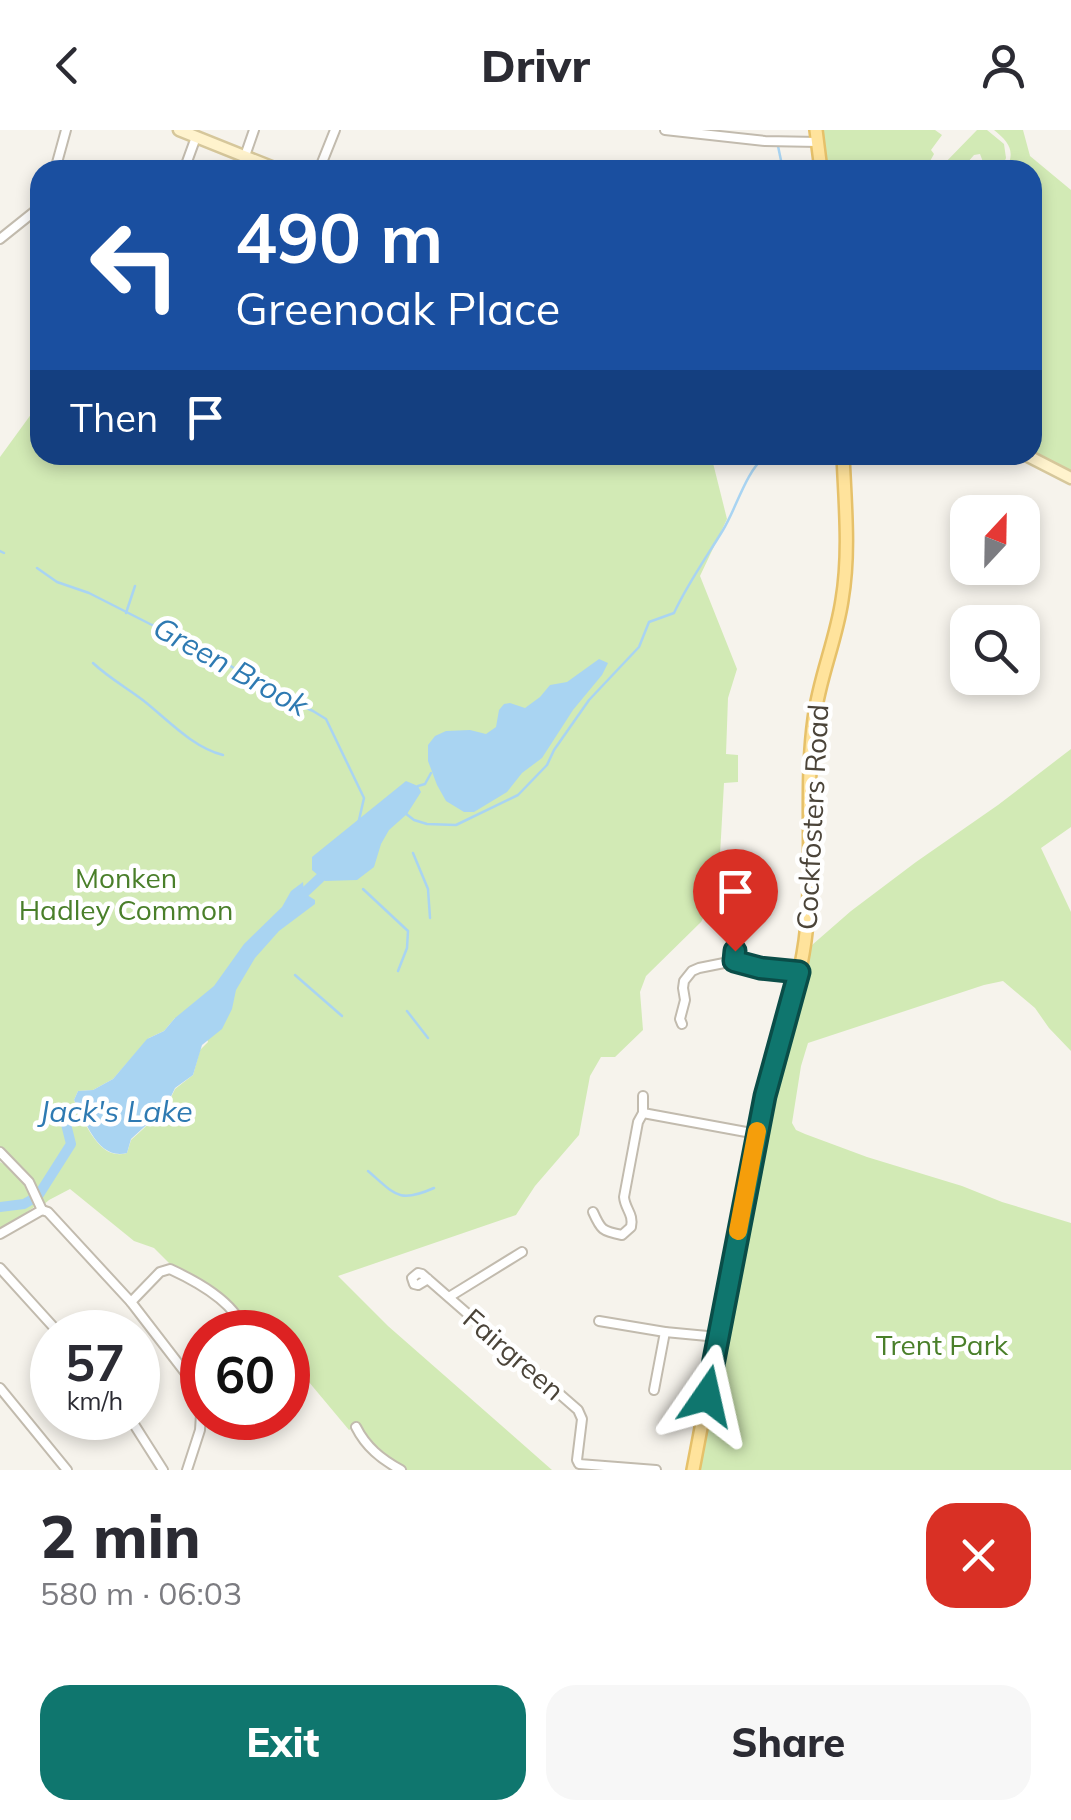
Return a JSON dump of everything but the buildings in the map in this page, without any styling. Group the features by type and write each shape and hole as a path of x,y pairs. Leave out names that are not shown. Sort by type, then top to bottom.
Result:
{"main road":[{"name":"Cockfosters Road","path":"693,1470 765,1096 799,972 810,893 813,724 840,616 845,573 844,465"}],"street":[{"path":"58,160 66,130"},
{"path":"179,130 256,160"},
{"path":"246,156 254,130"},
{"path":"323,160 335,130"},
{"path":"664,130 784,142 817,136"},
{"path":"188,160 196,137"},
{"path":"0,238 30,215"},
{"path":"1042,463 1071,478"},
{"path":"682,1024 686,1000 683,988 687,976 699,968 735,956 760,968 799,972"},
{"path":"592,1212 600,1227 622,1235 631,1227 633,1216 624,1197 638,1122 644,1113 643,1096"},
{"path":"644,1113 757,1134"},
{"path":"0,1152 20,1172 45,1211 131,1302 180,1366"},
{"path":"0,1234 45,1211"},
{"path":"588,1232 600,1227"},
{"name":"Fairgreen","path":"449,1297 522,1252"},
{"path":"0,1268 38,1310"},
{"path":"131,1302 160,1272 170,1269 233,1310"},
{"name":"Fairgreen","path":"428,1279 578,1410 582,1420 577,1460 582,1466 656,1470"},
{"path":"599,1321 718,1337"},
{"path":"654,1390 665,1332"},
{"path":"0,1388 67,1470"},
{"path":"356,1427 380,1458 400,1470"},
{"path":"144,1440 164,1470"},
{"path":"188,1470 197,1440"}],"green space":[{"path":"819,130 935,130 942,135 931,150 934,154 931,160 826,160"},
{"path":"977,130 987,130 1004,144 1005,160 982,160 980,154 970,160 948,160"},
{"path":"994,130 1023,130 1030,156 1035,160 1009,160 1004,139"},
{"path":"1042,166 1071,190 1071,471 1042,457"},
{"name":"Monken Hadley Common","path":"30,416 30,465 714,465 727,519 700,576 737,669 728,698 726,754 738,755 738,782 724,783 718,891 701,922 646,976 640,992 643,1030 615,1057 601,1057 590,1076 579,1135 535,1186 516,1215 338,1276 388,1326 552,1470 405,1470 381,1456 357,1425 349,1430 310,1383 310,1310 237,1310 216,1292 171,1265 154,1248 134,1241 70,1189 41,1207 0,1149 0,457","holes":["175,1018 204,1029 208,1042 200,1050 193,1075 175,1089 166,1108 131,1140 127,1153 117,1154 101,1146 74,1100 78,1091 93,1090 113,1079 149,1038 164,1031"]},
{"name":"Trent Park","path":"1071,749 1071,827 1041,848 1071,912 1071,1051 1035,1008 1003,981 984,985 808,1043 792,1123 796,1130 867,1157 1071,1223 1071,1470 700,1470 765,1127 812,945 851,911"},
{"path":"0,1162 22,1181 34,1207 0,1229"}],"water":[{"path":"599,659 608,663 602,675 542,758 522,773 507,792 474,812 464,812 446,801 428,761 428,745 435,736 446,731 470,730 486,734 496,727 504,704 525,708 550,685 567,682"},
{"path":"406,781 418,786 421,792 407,814 389,830 374,867 357,880 325,881 312,870 312,857"},
{"name":"Jack's Lake","path":"303,882 304,893 315,904 279,931 255,958 236,990 222,1029 202,1045 193,1075 175,1088 166,1107 131,1139 127,1153 108,1151 94,1137 74,1100 78,1091 93,1090 113,1079 147,1039 164,1031 214,986 244,944"}],"waterway":[{"path":"778,146 781,160"},
{"path":"405,813 427,824 456,825 518,795 547,765 589,700 639,647 649,622 674,613 757,465"},
{"name":"Green Brook","path":"0,551 4,553"},
{"name":"Green Brook","path":"37,568 57,582 161,626 326,719 364,798 359,820"},
{"path":"126,613 135,586"},
{"path":"93,663 191,739 223,755"},
{"path":"418,786 425,784 431,773"},
{"path":"413,853 428,889 430,918"},
{"path":"304,893 320,878"},
{"path":"363,889 408,931 407,948 398,971"},
{"path":"295,975 342,1016"},
{"path":"407,1011 428,1038"},
{"path":"0,1207 24,1204 38,1196 71,1144 63,1112 78,1108"},
{"path":"368,1171 404,1196 434,1188"}],"slow traffic":[{"path":"738,1231 757,1131"}],"route":[{"path":"707,1396 765,1096 799,972 743,964 734,961 735,951"}]}
